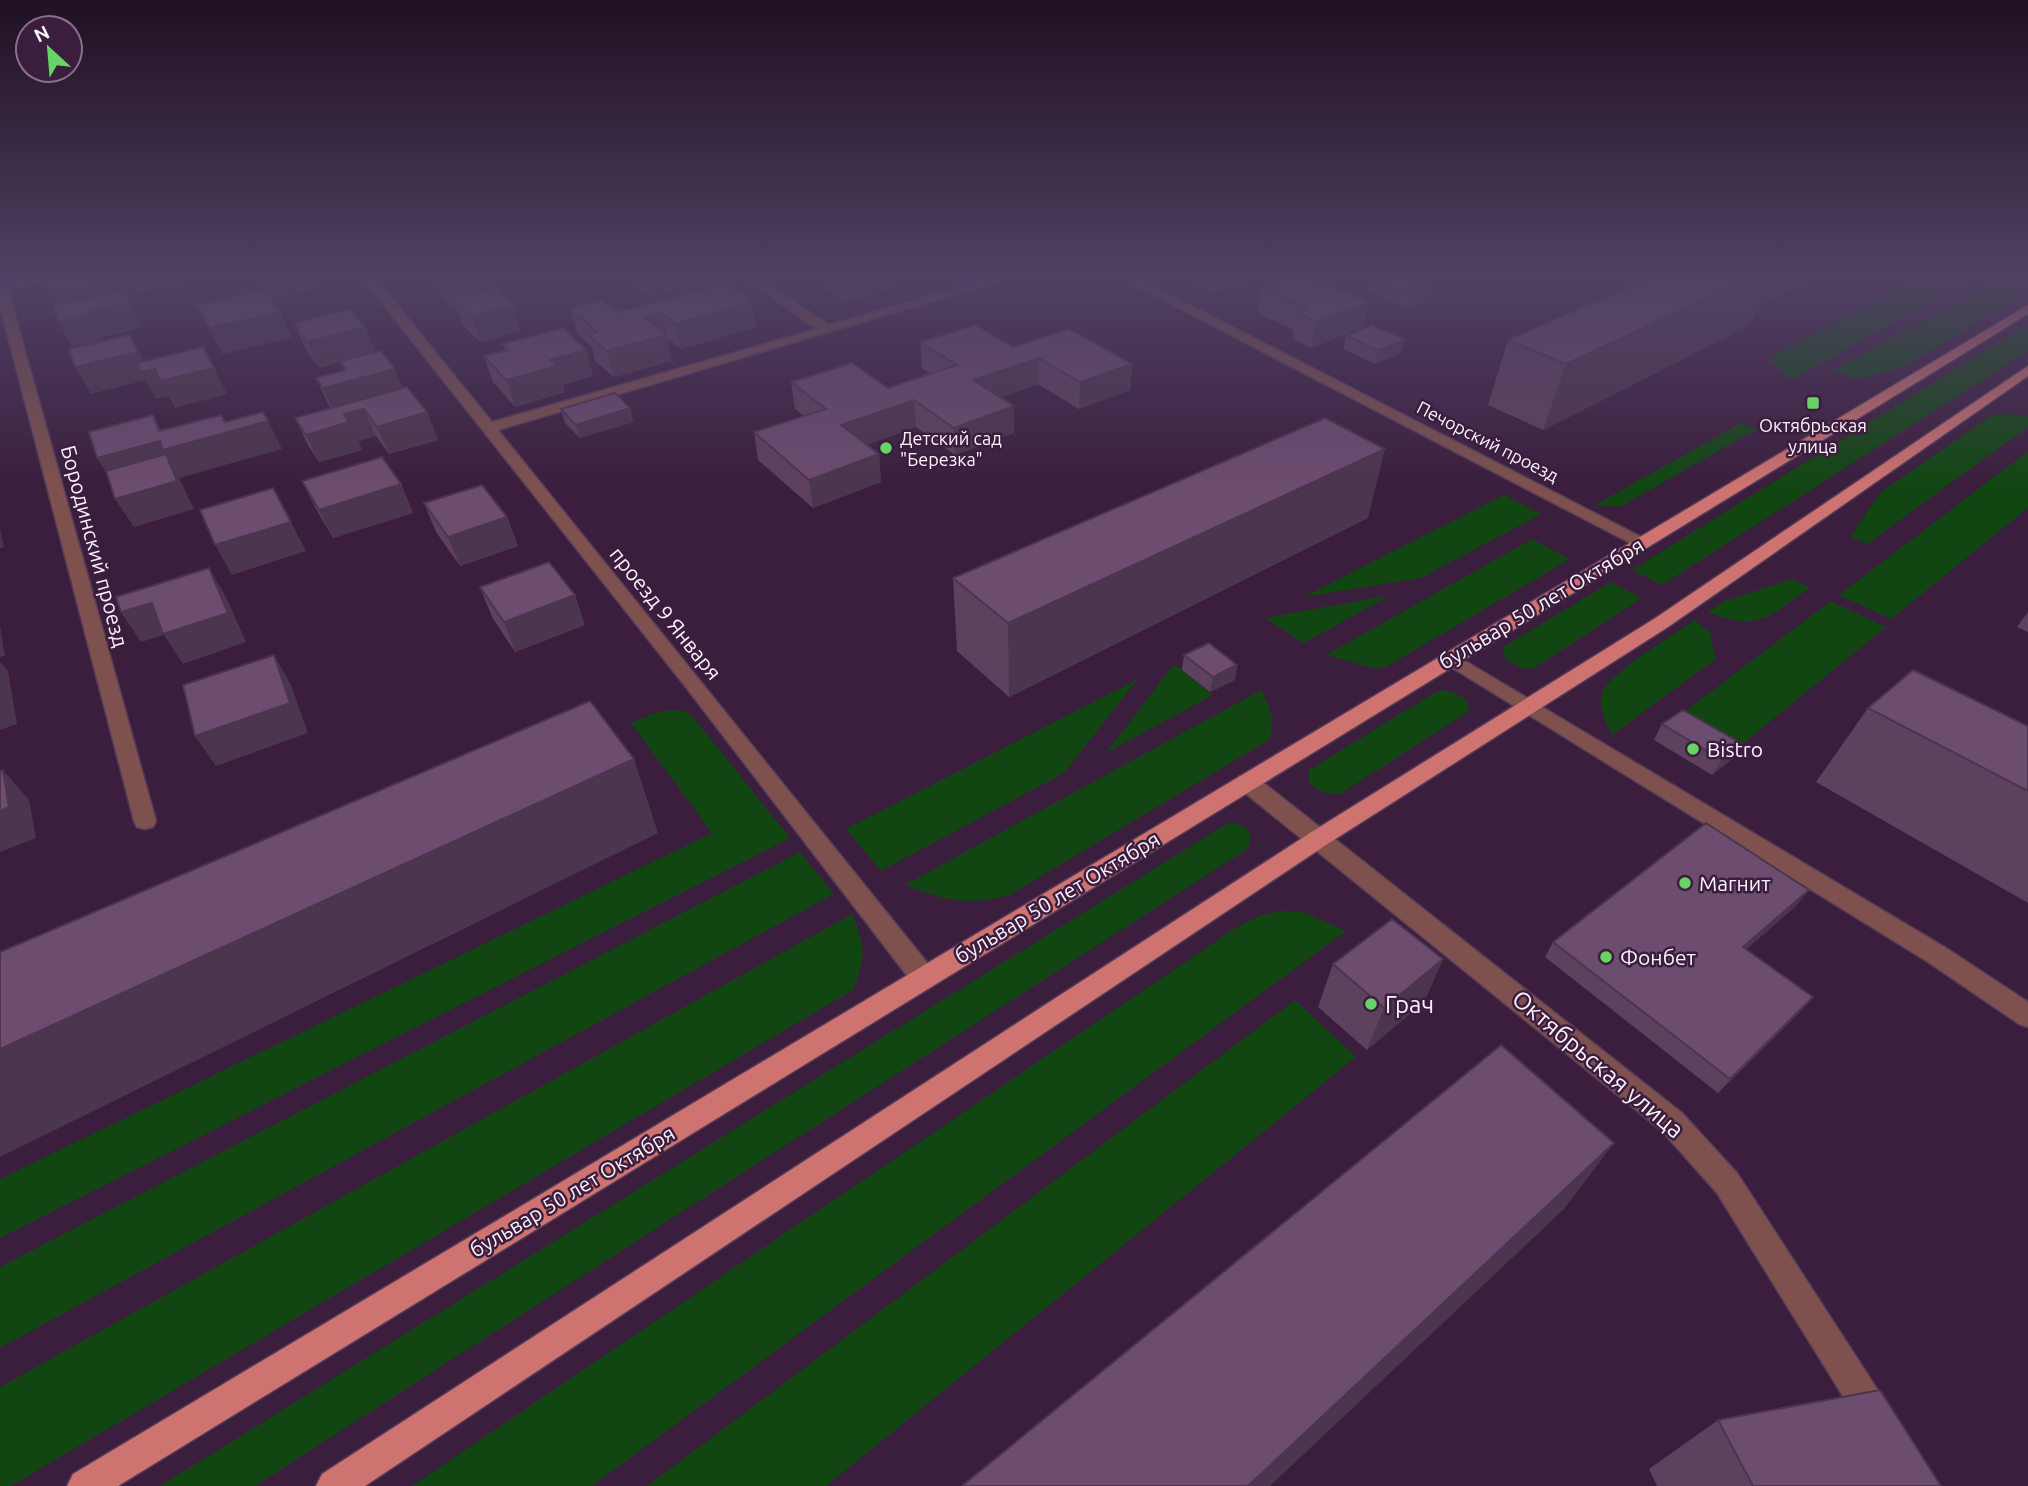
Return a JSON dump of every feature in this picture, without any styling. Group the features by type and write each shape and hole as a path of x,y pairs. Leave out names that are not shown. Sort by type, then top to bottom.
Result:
{"main road":[{"name":"бульвар 50 лет Октября","path":"85,1486 1963,348"},
{"path":"334,1486 1318,839 1661,623 2028,370"}],"street":[{"name":"Бородинский проезд","path":"18,348 145,821"},
{"name":"проезд 9 Января","path":"425,348 692,681 924,978"},
{"path":"489,428 765,348"},
{"name":"Печорский проезд","path":"1264,348 1642,542"},
{"path":"1450,658 1937,955 2028,1016"},
{"name":"Октябрьская улица","path":"1247,782 1672,1122 1727,1183 1889,1439"}],"green space":[{"path":"1787,348 1848,348 1791,380 1769,358"},
{"path":"1873,348 1934,348 1903,367 1857,379 1833,371"},
{"path":"1989,348 2028,348 2028,351 1662,585 1632,570"},
{"path":"1992,415 2028,416 2028,427 1867,544 1850,537 1880,493"},
{"path":"1741,423 1757,429 1620,507 1595,505"},
{"path":"2028,451 2028,508 1891,619 1839,595"},
{"path":"1504,495 1541,514 1421,578 1303,597"},
{"path":"1532,539 1570,559 1386,667 1374,668 1326,655"},
{"path":"1792,579 1810,588 1763,618 1740,621 1708,612 1725,601"},
{"path":"1611,582 1642,598 1534,668 1525,669 1506,660 1503,652 1505,646"},
{"path":"1391,595 1304,643 1265,618"},
{"path":"1831,601 1886,627 1733,752 1675,719"},
{"path":"1695,620 1710,633 1716,659 1612,735 1601,703 1607,684 1629,665"},
{"path":"1174,664 1213,695 1106,753"},
{"path":"1138,679 1064,773 881,871 846,829"},
{"path":"1261,690 1270,708 1272,720 1269,740 1008,896 955,900 905,885"},
{"path":"1446,690 1463,697 1469,704 1468,712 1340,794 1322,792 1308,780 1309,770 1436,692"},
{"path":"671,710 684,711 693,717 790,838 0,1238 0,1179 712,833 631,723"},
{"path":"1228,823 1240,824 1248,830 1250,838 1246,850 255,1486 160,1486"},
{"path":"800,852 834,894 0,1348 0,1267"},
{"path":"1282,911 1303,912 1346,931 592,1486 412,1486 1237,927 1261,915"},
{"path":"852,914 862,952 853,990 11,1486 0,1486 0,1387"},
{"path":"1295,1000 1356,1057 826,1486 647,1486"}],"building":[{"path":"136,348 138,352 75,367 69,349"},
{"path":"204,348 214,368 160,381 155,369 141,372 137,363"},
{"path":"507,348 586,350 550,360 557,366 506,380 484,356 508,350"},
{"path":"930,348 1104,348 1132,364 1080,382 1039,358 973,380 1014,406 954,428 914,400 841,425 879,454 809,480 754,432 826,409 791,382 852,363 888,388 957,365"},
{"path":"1528,348 1599,348 1566,364"},
{"path":"381,351 395,369 323,388 316,378 346,370 340,361"},
{"path":"407,387 427,412 377,427 364,409 344,414 349,422 306,435 295,418"},
{"path":"615,393 630,408 576,425 561,409"},
{"path":"263,412 268,421 163,450 160,441 97,458 89,432 153,415 159,431 221,415 225,422"},
{"path":"1325,418 1385,449 1008,623 953,578"},
{"path":"166,454 177,481 115,499 106,471"},
{"path":"382,457 401,484 319,510 302,481"},
{"path":"482,485 507,517 448,537 424,503"},
{"path":"273,488 291,522 215,545 200,510"},
{"path":"549,562 575,595 504,622 480,587"},
{"path":"209,568 228,613 163,634 152,603 121,612 116,597"},
{"path":"1209,643 1237,665 1213,677 1184,655"},
{"path":"274,655 290,703 195,736 183,685"},
{"path":"1913,670 2028,726 2028,791 1868,708"},
{"path":"590,701 634,759 0,1049 0,952"},
{"path":"1683,710 1742,744 1722,760 1662,724"},
{"path":"3,770 9,807 0,811 0,771"},
{"path":"1706,823 1809,890 1743,947 1813,997 1730,1079 1553,942"},
{"path":"1392,919 1443,959 1384,1008 1333,964"},
{"path":"1501,1045 1614,1143 1248,1486 962,1486"},
{"path":"1880,1390 1941,1486 1753,1486 1718,1420"}],"place":[{"name":"Октябрьская улица","path":"1813,403"},
{"name":"Детский сад \"Березка\"","path":"886,448"},
{"name":"Bistro","path":"1693,749"},
{"name":"Магнит","path":"1685,883"},
{"name":"Фонбет","path":"1606,957"},
{"name":"Грач","path":"1371,1004"}]}
